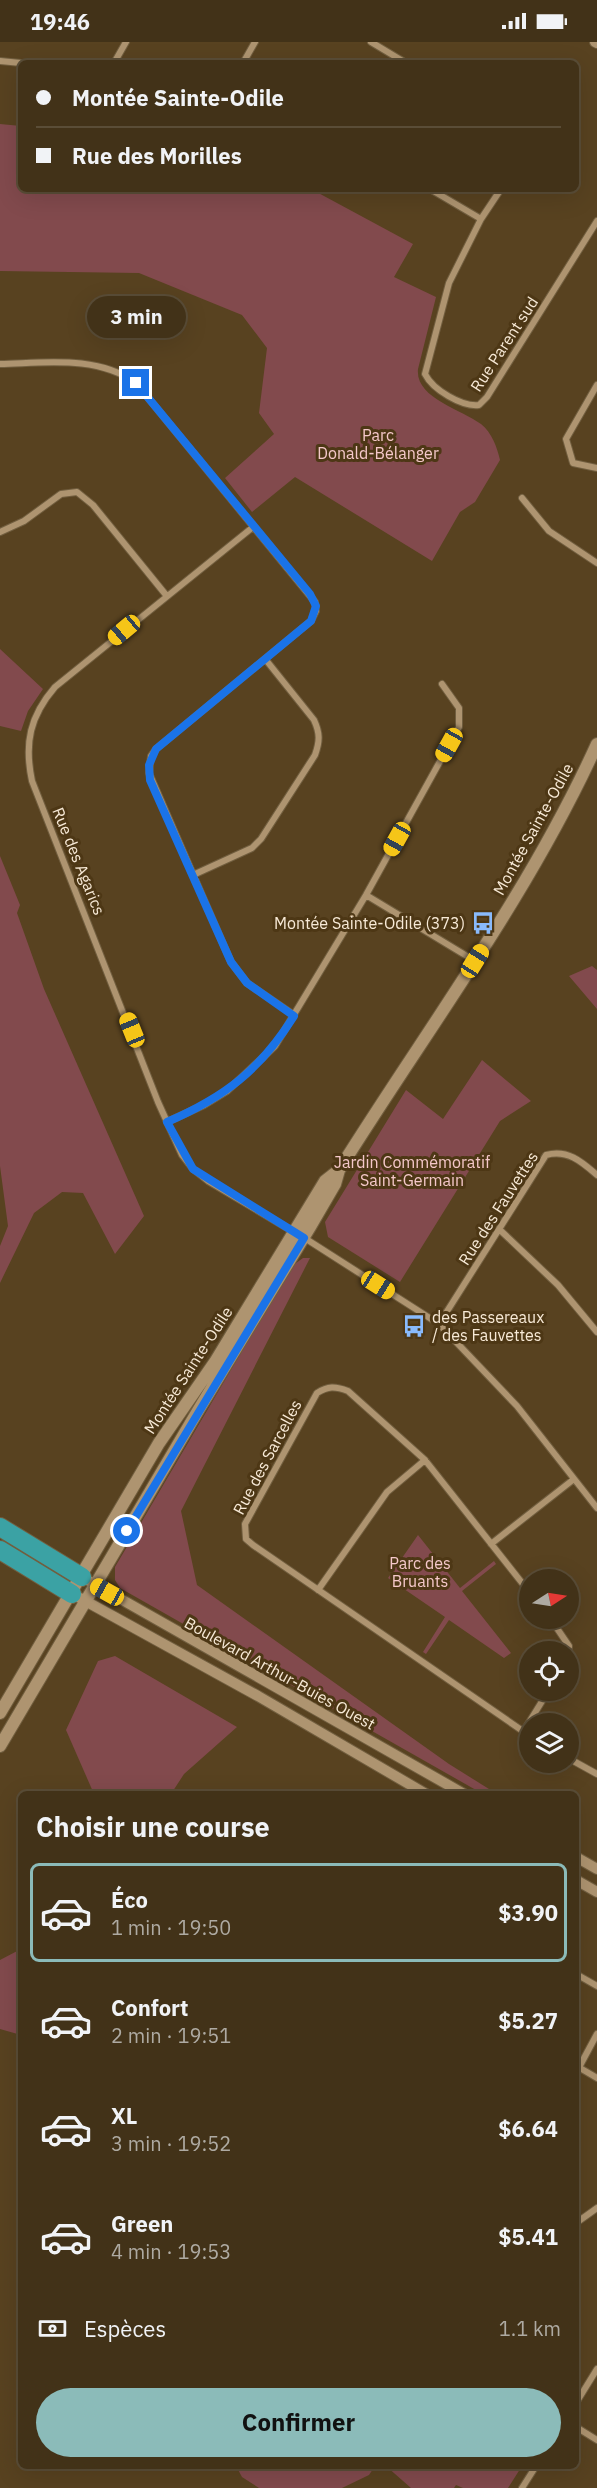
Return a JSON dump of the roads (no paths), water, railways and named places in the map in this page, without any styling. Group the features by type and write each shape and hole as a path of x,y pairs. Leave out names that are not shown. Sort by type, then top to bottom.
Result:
{"highway":[{"path":"0,1527 88,1581"},
{"path":"0,1550 79,1597"}],"main road":[{"name":"Montée Sainte-Odile","path":"79,1597 159,1443 299,1235 325,1181 339,1170 475,961 554,831 597,744"},
{"path":"0,1713 79,1597"},
{"path":"0,1746 79,1597"}],"street":[{"path":"116,60 126,42"},
{"path":"245,60 255,42"},
{"path":"370,42 401,60"},
{"path":"0,62 18,63"},
{"path":"435,192 481,219 499,192"},
{"name":"Rue Parent sud","path":"481,219 449,282 425,374 429,382 468,406 479,405 487,397 597,221"},
{"path":"0,364 92,365 123,374 148,396 310,594 316,606 311,621 156,749 152,756 150,780 239,974 255,990 294,1016"},
{"path":"597,385 566,439 573,463 597,468"},
{"path":"0,532 24,521 61,494 77,492 93,505 166,595"},
{"path":"522,498 549,531 597,563"},
{"name":"Rue des Agarics","path":"253,527 55,687 34,718 28,746 32,780 167,1122 193,1169 208,1181 299,1235 439,1324 517,1407 597,1508"},
{"path":"193,875 239,856 261,839 315,755 320,743 319,730 314,720 266,660"},
{"path":"167,1122 204,1105 246,1076 275,1046 294,1016 366,895 459,727 459,708 442,684"},
{"path":"366,895 475,961"},
{"name":"Rue des Fauvettes","path":"439,1324 546,1155 556,1152 569,1155 597,1175"},
{"path":"500,1230 558,1285 597,1332"},
{"name":"Rue des Sarcelles","path":"519,1579 425,1460 348,1391 336,1387 326,1387 317,1393 245,1524 246,1539 519,1729"},
{"path":"318,1590 387,1492 425,1460"},
{"path":"491,1544 574,1479"},
{"name":"Boulevard Arthur-Buies Ouest","path":"88,1581 459,1791"},
{"name":"Boulevard Arthur-Buies Ouest","path":"79,1597 258,1696 421,1791"},
{"path":"579,1764 597,1774"},
{"path":"579,1859 597,1869"},
{"path":"579,1882 597,1892"},
{"path":"579,1976 597,1986"},
{"path":"579,2068 597,2034"},
{"path":"579,2070 597,2078"},
{"path":"579,2221 597,2208"},
{"path":"579,2398 597,2369"},
{"path":"579,2429 597,2440"},
{"path":"522,2488 534,2469"}],"place":[{"name":"Montée Sainte-Odile (373)","path":"483,923"},
{"name":"des Passereaux / des Fauvettes","path":"414,1326"}],"park label":[{"name":"Parc Donald-Bélanger","path":"378,444"},
{"name":"Jardin Commémoratif Saint-Germain","path":"412,1171"},
{"name":"Parc des Bruants","path":"420,1572"}]}
